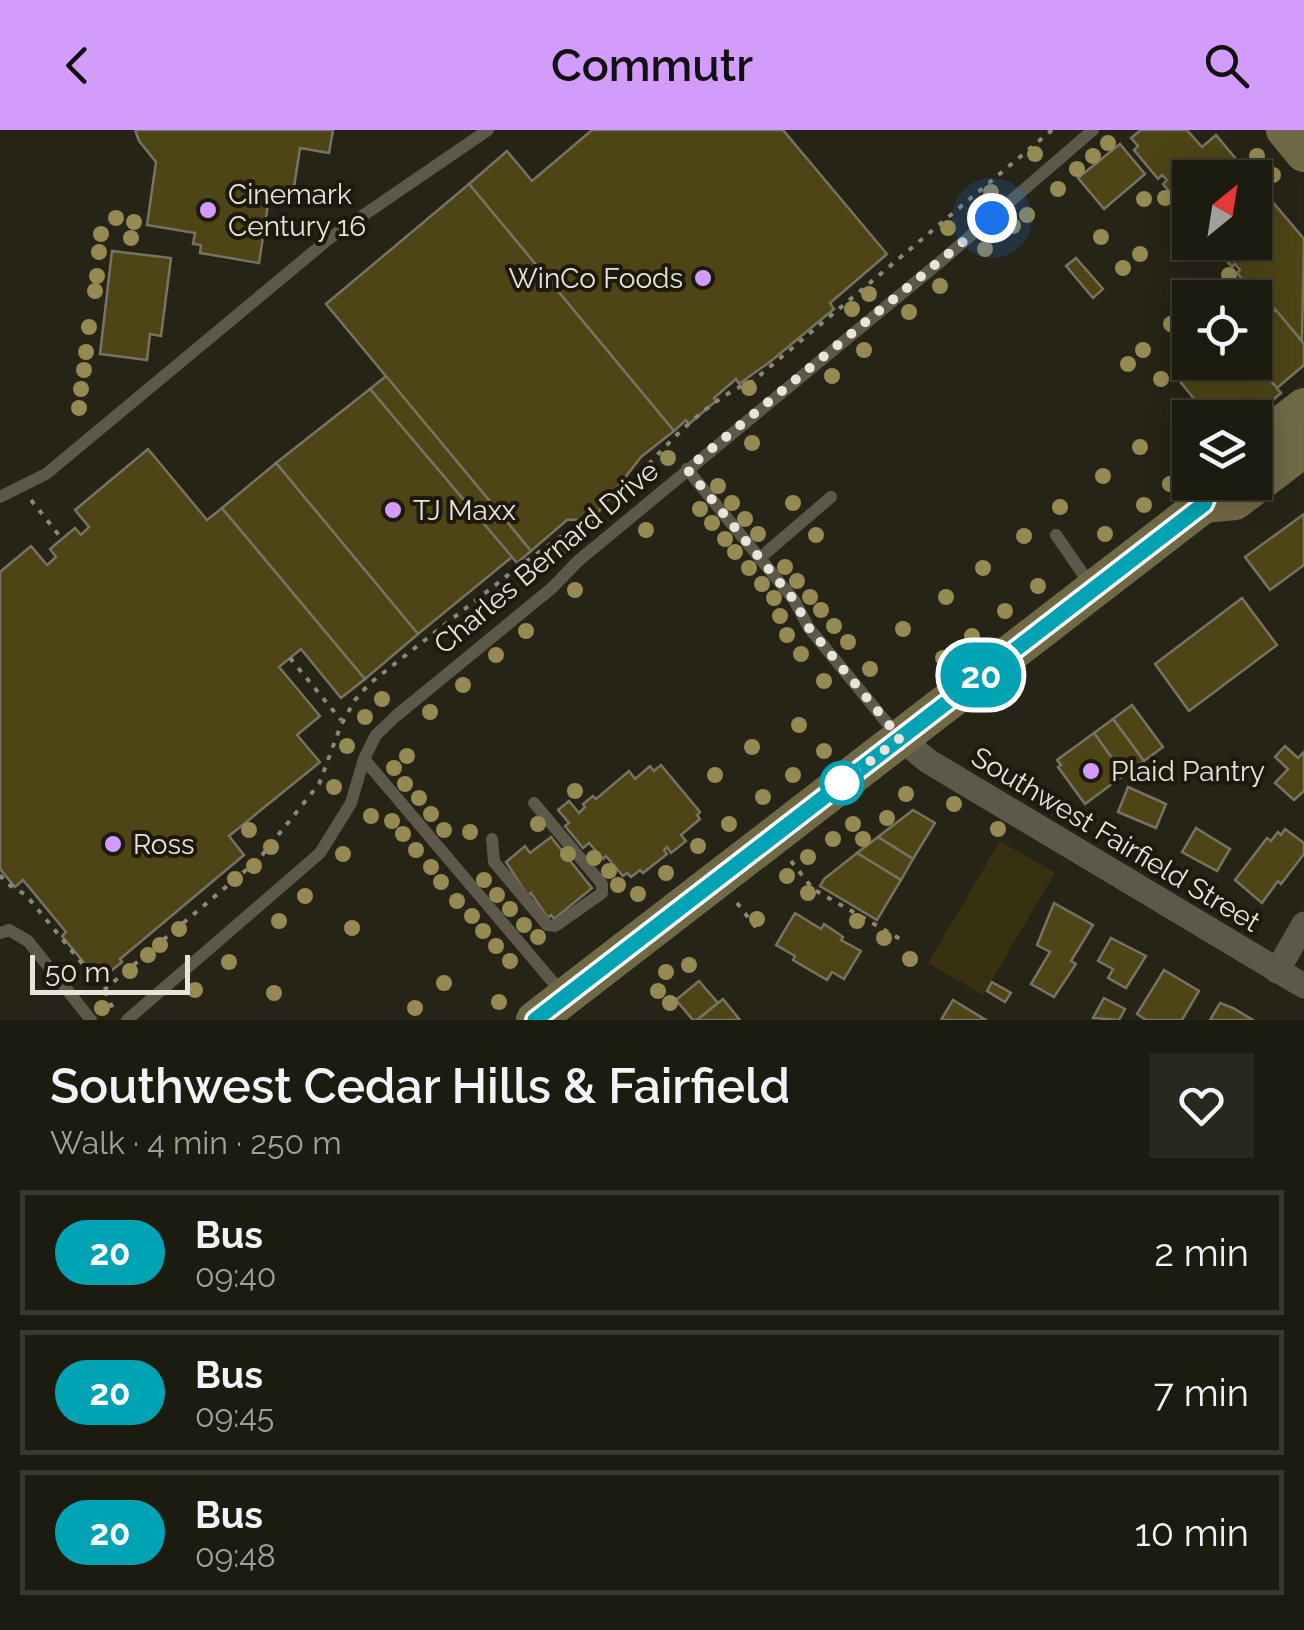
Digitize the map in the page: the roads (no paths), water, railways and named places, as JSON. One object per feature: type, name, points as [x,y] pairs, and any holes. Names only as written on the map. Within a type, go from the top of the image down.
[{"type":"main road","points":[[1284,130],[1304,153]]},
{"type":"main road","points":[[1272,432],[1304,407]]},
{"type":"main road","points":[[1272,473],[1304,448]]},
{"type":"main road","points":[[535,1020],[1094,589],[1200,500]]},
{"type":"street","name":"Southwest Fairfield Street","points":[[900,738],[928,761],[1304,986]]},
{"type":"street","points":[[1277,971],[1304,924]]},
{"type":"lane","points":[[0,496],[21,488],[63,460],[330,238],[488,130]]},
{"type":"lane","name":"Charles Bernard Drive","points":[[127,1020],[320,852],[351,803],[376,735],[396,716],[552,588],[578,561],[687,469],[940,262],[1092,130]]},
{"type":"lane","points":[[687,469],[794,600],[809,628],[900,738]]},
{"type":"lane","points":[[760,558],[831,497]]},
{"type":"lane","points":[[1056,535],[1094,589]]},
{"type":"lane","points":[[364,759],[565,996]]},
{"type":"lane","points":[[492,839],[494,862],[547,925],[555,926],[602,893],[602,884],[534,803]]},
{"type":"lane","points":[[0,933],[10,930],[28,941],[92,1020]]},
{"type":"place","name":"Cinemark Century 16","points":[[208,210]]},
{"type":"place","name":"WinCo Foods","points":[[703,278]]},
{"type":"place","name":"TJ Maxx","points":[[393,510]]},
{"type":"place","name":"Plaid Pantry","points":[[1091,771]]},
{"type":"place","name":"Ross","points":[[113,844]]}]
